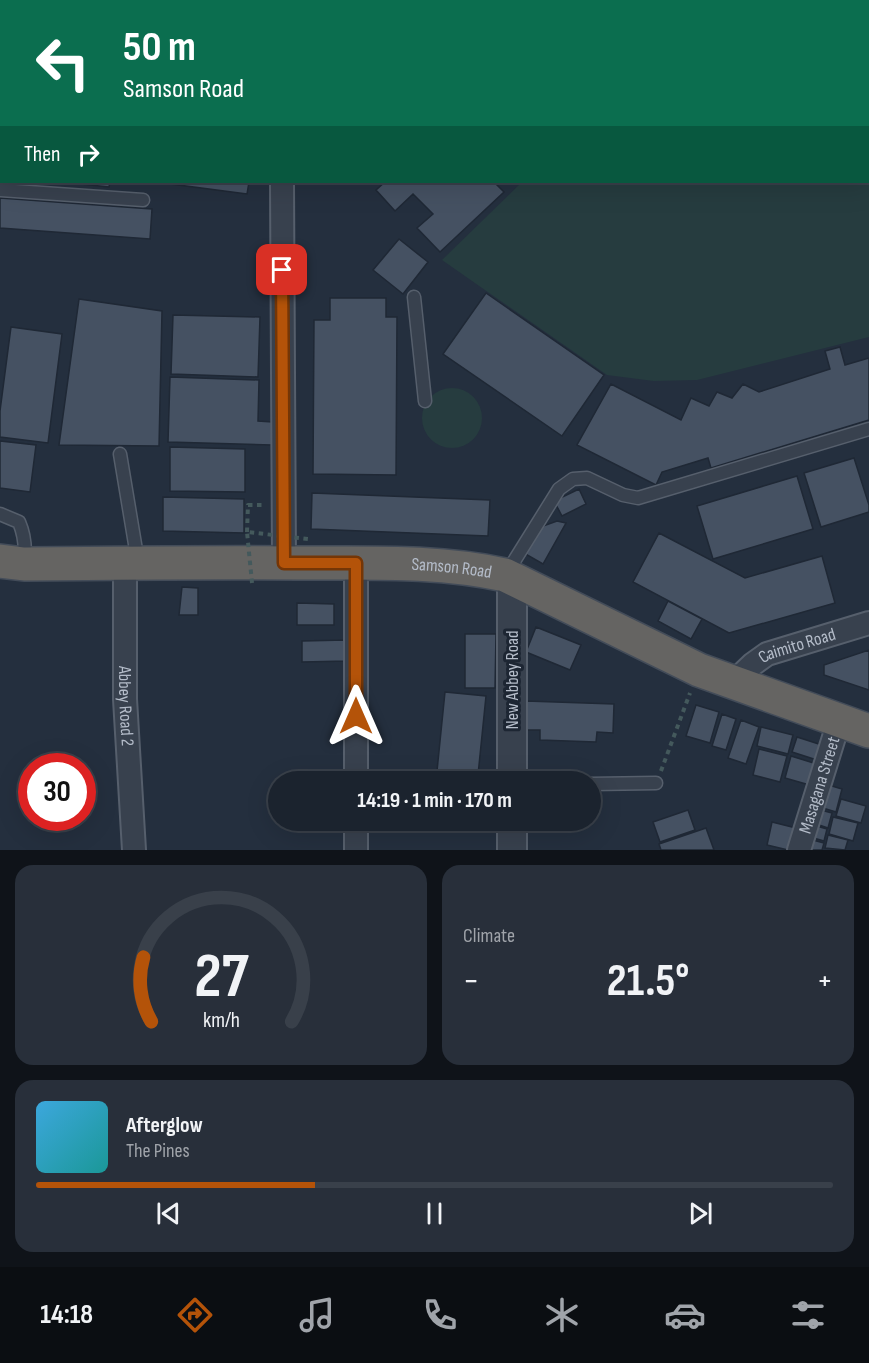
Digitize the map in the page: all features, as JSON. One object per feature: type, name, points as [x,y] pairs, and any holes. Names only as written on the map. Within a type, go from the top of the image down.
[{"type":"highway","name":"Samson Road","points":[[12,563],[356,563],[449,566],[509,577],[699,670],[854,726]]},
{"type":"street","points":[[282,183],[284,563]]},
{"type":"street","name":"Abbey Road 2","points":[[132,563],[125,699],[134,850]]},
{"type":"street","points":[[356,563],[356,771]]},
{"type":"street","name":"New Abbey Road","points":[[509,577],[512,771]]},
{"type":"street","name":"Caimito Road","points":[[733,683],[767,654],[869,623]]},
{"type":"street","name":"Masagana Street","points":[[799,850],[854,726]]},
{"type":"street","points":[[356,831],[356,850]]},
{"type":"street","points":[[512,831],[512,850]]},
{"type":"lane","points":[[0,190],[143,200]]},
{"type":"lane","points":[[414,297],[425,401]]},
{"type":"lane","points":[[509,577],[559,489],[573,479],[587,478],[623,495],[638,498],[869,429]]},
{"type":"lane","points":[[120,454],[132,563]]},
{"type":"lane","points":[[0,514],[19,522],[24,532],[26,547],[12,563]]},
{"type":"lane","points":[[601,783],[656,783]]},
{"type":"path","points":[[248,505],[247,531],[252,583]]},
{"type":"path","points":[[247,531],[308,539]]},
{"type":"path","points":[[656,783],[699,670]]},
{"type":"green space","points":[[521,183],[869,183],[869,337],[697,380],[654,381],[607,375],[442,260]]},
{"type":"green space","points":[[452,388],[473,397],[482,418],[473,439],[452,448],[431,439],[422,418],[431,397]]},
{"type":"building","points":[[71,183],[110,183],[109,187]]},
{"type":"building","points":[[171,183],[249,183],[247,194]]},
{"type":"building","points":[[384,183],[495,183],[504,192],[440,252],[417,228],[433,214],[413,194],[395,211],[376,190]]},
{"type":"building","points":[[0,198],[152,209],[150,239],[0,228]]},
{"type":"building","points":[[399,239],[428,262],[403,294],[373,270]]},
{"type":"building","points":[[486,293],[604,375],[562,436],[443,354]]},
{"type":"building","points":[[330,298],[386,298],[386,317],[397,317],[396,475],[313,474],[314,320],[330,320]]},
{"type":"building","points":[[79,299],[162,311],[159,446],[59,445]]},
{"type":"building","points":[[173,315],[260,317],[258,377],[171,374]]},
{"type":"building","points":[[11,327],[62,334],[48,443],[0,437],[0,411]]},
{"type":"building","points":[[840,347],[845,365],[869,358],[869,420],[711,468],[708,458],[662,472],[656,485],[577,445],[611,384],[681,420],[691,398],[709,406],[717,392],[732,398],[743,384],[759,392],[830,369],[825,351]]},
{"type":"building","points":[[170,377],[259,380],[258,421],[273,422],[272,445],[168,442]]},
{"type":"building","points":[[0,441],[36,445],[30,492],[0,488]]},
{"type":"building","points":[[170,447],[245,449],[245,492],[170,491]]},
{"type":"building","points":[[854,458],[869,505],[869,512],[821,527],[804,473]]},
{"type":"building","points":[[797,476],[813,529],[713,559],[697,506]]},
{"type":"building","points":[[579,489],[586,504],[562,516],[554,501]]},
{"type":"building","points":[[312,493],[490,500],[488,536],[311,529]]},
{"type":"building","points":[[163,497],[244,499],[244,533],[163,531]]},
{"type":"building","points":[[557,521],[566,523],[543,564],[522,552],[532,530]]},
{"type":"building","points":[[659,533],[745,578],[822,556],[835,603],[729,633],[633,582]]},
{"type":"building","points":[[182,587],[198,588],[198,615],[179,615]]},
{"type":"building","points":[[668,601],[702,619],[691,639],[658,621]]},
{"type":"building","points":[[297,603],[334,604],[334,625],[297,625]]},
{"type":"building","points":[[536,627],[581,645],[570,670],[526,652]]},
{"type":"building","points":[[465,634],[496,634],[495,688],[465,688]]},
{"type":"building","points":[[346,640],[347,661],[302,662],[302,641]]},
{"type":"building","points":[[869,650],[869,690],[824,675],[824,665]]},
{"type":"building","points":[[445,692],[486,696],[478,771],[437,771]]},
{"type":"building","points":[[526,701],[614,704],[613,733],[597,732],[596,742],[540,740],[540,730],[525,730]]},
{"type":"building","points":[[696,705],[719,712],[710,743],[686,736]]},
{"type":"building","points":[[722,714],[736,719],[726,750],[712,746]]},
{"type":"building","points":[[741,720],[759,727],[746,764],[728,758]]},
{"type":"building","points":[[761,727],[793,735],[788,754],[757,746]]},
{"type":"building","points":[[797,737],[825,746],[820,761],[792,752]]},
{"type":"building","points":[[759,749],[787,756],[780,782],[753,775]]},
{"type":"building","points":[[791,756],[820,765],[813,786],[785,778]]},
{"type":"building","points":[[822,783],[842,789],[836,812],[816,806]]},
{"type":"building","points":[[841,799],[866,806],[861,823],[836,816]]},
{"type":"building","points":[[817,809],[832,813],[828,828],[813,823]]},
{"type":"building","points":[[688,810],[695,830],[660,842],[653,822]]},
{"type":"building","points":[[833,817],[858,823],[853,841],[829,834]]},
{"type":"building","points":[[772,822],[800,829],[788,850],[767,845]]},
{"type":"building","points":[[813,825],[827,829],[824,841],[810,837]]},
{"type":"building","points":[[706,828],[714,850],[661,850],[659,844]]},
{"type":"building","points":[[828,835],[848,840],[845,850],[825,848]]},
{"type":"building","points":[[809,839],[824,843],[822,850],[806,850]]},
{"type":"route","points":[[282,270],[284,563],[356,563],[356,716]]}]
